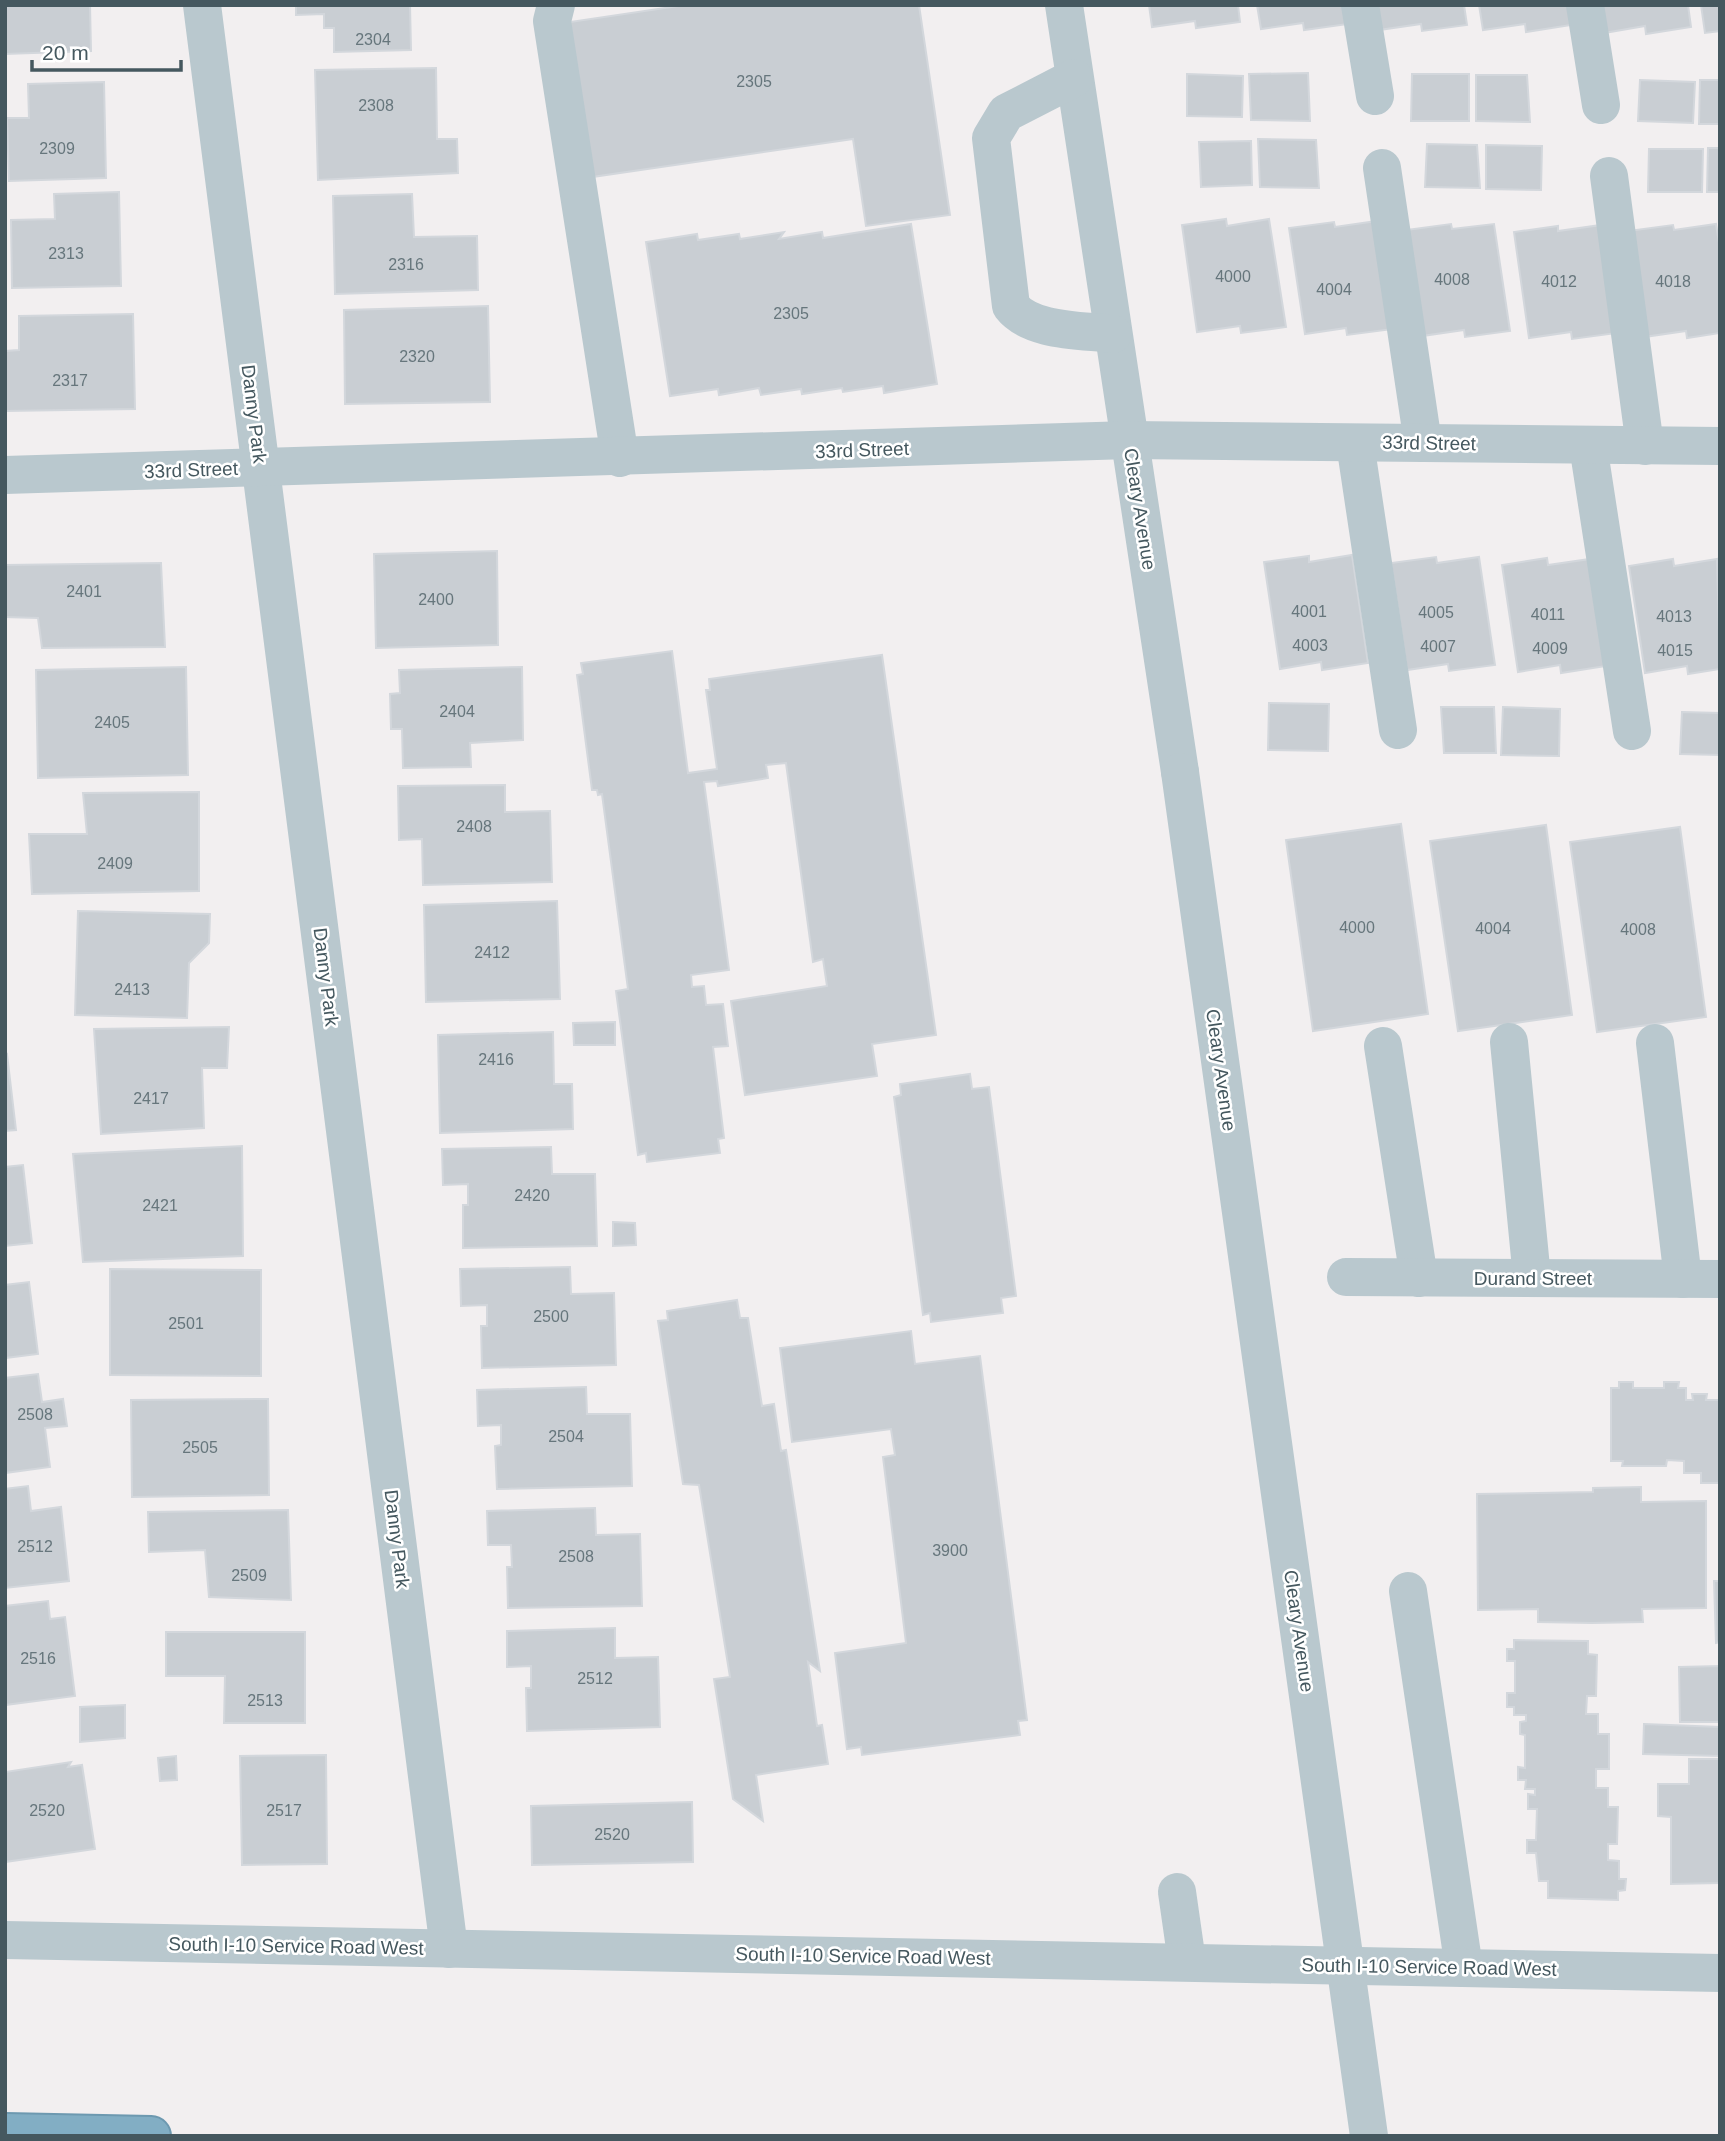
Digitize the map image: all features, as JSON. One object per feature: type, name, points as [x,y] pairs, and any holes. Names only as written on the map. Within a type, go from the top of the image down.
[{"type":"highway","points":[[5,2133],[151,2136]]},
{"type":"street","name":"Danny Park","points":[[202,5],[449,1948]]},
{"type":"street","points":[[556,5],[552,21],[620,458]]},
{"type":"street","name":"Cleary Avenue","points":[[1064,5],[1180,772],[1369,2136]]},
{"type":"street","points":[[1360,5],[1375,96]]},
{"type":"street","points":[[1585,5],[1601,105]]},
{"type":"street","points":[[1074,78],[1006,113],[991,138],[1011,306],[1018,316],[1034,323],[1113,334]]},
{"type":"street","points":[[1382,169],[1423,443]]},
{"type":"street","points":[[1609,176],[1645,446]]},
{"type":"street","name":"33rd Street","points":[[5,475],[620,458],[1129,440],[1720,446]]},
{"type":"street","points":[[1355,443],[1398,730]]},
{"type":"street","points":[[1588,445],[1632,731]]},
{"type":"street","points":[[1509,1042],[1532,1278]]},
{"type":"street","points":[[1655,1042],[1701,1279]]},
{"type":"street","points":[[1383,1046],[1419,1278]]},
{"type":"street","name":"Durand Street","points":[[1346,1277],[1701,1279]]},
{"type":"street","points":[[1408,1591],[1464,1968]]},
{"type":"street","points":[[1177,1892],[1187,1962]]},
{"type":"street","name":"South I-10 Service Road West","points":[[5,1940],[1720,1973]]},
{"type":"building","points":[[5,5],[90,5],[91,51],[5,54]]},
{"type":"building","points":[[296,5],[410,5],[411,50],[334,52],[334,28],[324,28],[324,14],[296,15]]},
{"type":"building","points":[[685,5],[919,5],[950,215],[866,226],[853,139],[592,177],[570,22]]},
{"type":"building","points":[[1149,5],[1238,5],[1240,22],[1196,28],[1195,21],[1152,27]]},
{"type":"building","points":[[1257,5],[1346,5],[1348,24],[1304,30],[1303,23],[1261,29]]},
{"type":"building","points":[[1375,5],[1464,5],[1467,25],[1422,31],[1421,24],[1379,30]]},
{"type":"building","points":[[1479,5],[1568,5],[1571,25],[1526,32],[1525,24],[1483,30]]},
{"type":"building","points":[[1600,5],[1688,5],[1691,27],[1646,34],[1645,26],[1604,33]]},
{"type":"building","points":[[1701,5],[1720,5],[1720,31],[1705,33]]},
{"type":"building","points":[[436,68],[437,139],[457,139],[458,173],[318,180],[315,70]]},
{"type":"building","points":[[1308,73],[1310,121],[1251,120],[1249,74]]},
{"type":"building","points":[[1187,74],[1243,76],[1242,117],[1187,116]]},
{"type":"building","points":[[1412,74],[1469,74],[1469,121],[1411,121]]},
{"type":"building","points":[[1476,75],[1527,75],[1530,122],[1476,121]]},
{"type":"building","points":[[1640,80],[1695,82],[1693,123],[1638,121]]},
{"type":"building","points":[[1700,80],[1720,80],[1720,124],[1699,124]]},
{"type":"building","points":[[104,82],[106,178],[9,181],[7,118],[29,118],[28,84]]},
{"type":"building","points":[[1258,139],[1316,140],[1319,188],[1260,187]]},
{"type":"building","points":[[1251,141],[1252,185],[1201,187],[1199,142]]},
{"type":"building","points":[[1427,144],[1477,145],[1480,188],[1425,187]]},
{"type":"building","points":[[1486,145],[1542,146],[1541,190],[1486,189]]},
{"type":"building","points":[[1708,148],[1720,148],[1720,192],[1707,192]]},
{"type":"building","points":[[1649,149],[1703,149],[1702,192],[1648,192]]},
{"type":"building","points":[[119,192],[121,286],[12,288],[11,220],[55,219],[54,194]]},
{"type":"building","points":[[412,194],[414,237],[477,236],[478,290],[335,294],[333,196]]},
{"type":"building","points":[[1226,219],[1227,226],[1269,219],[1286,327],[1241,333],[1240,326],[1197,332],[1182,225]]},
{"type":"building","points":[[1377,221],[1393,329],[1347,335],[1346,328],[1305,334],[1289,228],[1334,222],[1335,227]]},
{"type":"building","points":[[911,224],[937,384],[884,393],[883,386],[802,394],[801,389],[761,395],[759,388],[719,395],[718,389],[670,396],[646,242],[697,234],[698,240],[739,234],[740,239],[784,232],[779,239],[822,232],[823,238]]},
{"type":"building","points":[[1451,224],[1452,229],[1494,224],[1510,331],[1465,337],[1464,330],[1422,336],[1406,230]]},
{"type":"building","points":[[1716,224],[1720,249],[1720,333],[1687,338],[1686,331],[1644,337],[1628,231],[1673,225],[1674,230]]},
{"type":"building","points":[[1601,225],[1617,333],[1572,339],[1571,332],[1529,338],[1514,232],[1558,226],[1558,231]]},
{"type":"building","points":[[488,306],[490,402],[345,404],[344,310]]},
{"type":"building","points":[[133,314],[135,409],[5,411],[5,351],[19,350],[19,316]]},
{"type":"building","points":[[497,551],[498,645],[376,648],[374,554]]},
{"type":"building","points":[[1352,555],[1368,663],[1322,670],[1321,662],[1280,669],[1264,562],[1309,556],[1309,562]]},
{"type":"building","points":[[1436,557],[1437,563],[1479,557],[1495,665],[1449,671],[1448,664],[1407,670],[1391,563]]},
{"type":"building","points":[[1547,558],[1548,565],[1590,559],[1606,666],[1561,673],[1560,665],[1518,672],[1502,565]]},
{"type":"building","points":[[1673,559],[1674,566],[1717,559],[1720,669],[1688,674],[1687,666],[1645,673],[1629,566]]},
{"type":"building","points":[[161,563],[165,647],[42,648],[38,618],[5,617],[5,565]]},
{"type":"building","points":[[672,651],[688,773],[717,769],[706,690],[710,690],[709,679],[882,655],[936,1035],[872,1044],[877,1076],[745,1095],[731,1001],[827,986],[823,959],[813,962],[786,763],[766,765],[768,778],[718,786],[717,781],[704,782],[729,970],[691,975],[692,987],[704,986],[706,1005],[723,1004],[728,1046],[713,1047],[724,1138],[718,1139],[720,1153],[647,1162],[646,1153],[638,1155],[616,991],[628,989],[602,794],[598,795],[597,790],[592,790],[577,675],[583,674],[581,663]]},
{"type":"building","points":[[186,667],[188,775],[38,778],[36,670]]},
{"type":"building","points":[[522,667],[523,740],[470,743],[471,767],[403,768],[402,729],[391,729],[390,694],[400,693],[399,670]]},
{"type":"building","points":[[1269,703],[1329,704],[1328,751],[1268,750]]},
{"type":"building","points":[[1441,707],[1494,707],[1496,753],[1444,753]]},
{"type":"building","points":[[1503,707],[1560,709],[1559,756],[1501,755]]},
{"type":"building","points":[[1682,712],[1720,713],[1720,755],[1680,754]]},
{"type":"building","points":[[505,785],[505,812],[550,811],[552,882],[423,885],[422,839],[399,840],[398,786]]},
{"type":"building","points":[[199,792],[199,891],[32,894],[29,834],[87,834],[83,793]]},
{"type":"building","points":[[1401,824],[1428,1014],[1313,1031],[1286,840]]},
{"type":"building","points":[[1546,825],[1572,1015],[1458,1031],[1430,841]]},
{"type":"building","points":[[1680,827],[1706,1017],[1597,1032],[1570,842]]},
{"type":"building","points":[[557,901],[560,999],[426,1002],[424,905]]},
{"type":"building","points":[[78,911],[210,914],[209,943],[189,963],[187,1018],[75,1015]]},
{"type":"building","points":[[615,1022],[615,1045],[574,1045],[573,1023]]},
{"type":"building","points":[[229,1027],[227,1068],[202,1068],[204,1128],[101,1134],[94,1029]]},
{"type":"building","points":[[553,1032],[554,1084],[572,1084],[573,1129],[440,1133],[438,1035]]},
{"type":"building","points":[[7,1054],[16,1130],[5,1131],[5,1055]]},
{"type":"building","points":[[970,1074],[972,1089],[989,1087],[1016,1296],[1001,1298],[1003,1313],[931,1322],[930,1313],[923,1315],[894,1097],[901,1095],[900,1084]]},
{"type":"building","points":[[242,1146],[243,1256],[83,1262],[73,1154]]},
{"type":"building","points":[[551,1147],[552,1174],[595,1174],[597,1246],[463,1248],[463,1205],[468,1205],[468,1184],[443,1185],[442,1149]]},
{"type":"building","points":[[23,1165],[32,1243],[5,1246],[5,1167]]},
{"type":"building","points":[[613,1222],[635,1223],[636,1245],[613,1246]]},
{"type":"building","points":[[570,1267],[571,1294],[614,1293],[616,1365],[482,1368],[481,1326],[487,1326],[487,1305],[461,1306],[460,1269]]},
{"type":"building","points":[[110,1269],[261,1270],[261,1376],[110,1375]]},
{"type":"building","points":[[29,1282],[38,1354],[5,1358],[5,1285]]},
{"type":"building","points":[[737,1300],[740,1318],[748,1318],[762,1406],[774,1404],[781,1451],[786,1450],[820,1671],[808,1662],[817,1726],[822,1725],[828,1764],[756,1775],[763,1821],[733,1799],[714,1679],[730,1677],[699,1485],[683,1484],[658,1321],[668,1320],[667,1311]]},
{"type":"building","points":[[911,1331],[915,1364],[980,1356],[1027,1720],[1018,1721],[1020,1735],[862,1755],[861,1747],[847,1749],[835,1653],[906,1643],[883,1457],[895,1455],[891,1429],[792,1442],[780,1348]]},
{"type":"building","points":[[38,1374],[42,1402],[63,1399],[67,1426],[45,1428],[50,1467],[5,1473],[5,1378]]},
{"type":"building","points":[[1619,1382],[1633,1382],[1633,1388],[1664,1388],[1664,1382],[1679,1382],[1678,1388],[1686,1388],[1686,1400],[1693,1400],[1692,1394],[1707,1394],[1706,1400],[1720,1400],[1720,1483],[1701,1483],[1701,1473],[1684,1473],[1684,1461],[1667,1460],[1666,1466],[1622,1466],[1623,1461],[1611,1461],[1611,1388],[1619,1388]]},
{"type":"building","points":[[586,1387],[587,1414],[630,1414],[632,1486],[497,1489],[495,1446],[501,1445],[501,1425],[478,1426],[477,1390]]},
{"type":"building","points":[[268,1399],[269,1495],[132,1497],[131,1400]]},
{"type":"building","points":[[28,1486],[31,1511],[61,1507],[69,1581],[5,1588],[5,1489]]},
{"type":"building","points":[[1641,1487],[1641,1502],[1706,1501],[1706,1608],[1642,1609],[1643,1622],[1592,1623],[1538,1622],[1538,1609],[1478,1610],[1477,1494],[1593,1492],[1593,1488]]},
{"type":"building","points":[[595,1508],[596,1535],[640,1534],[642,1606],[508,1608],[507,1567],[512,1567],[511,1545],[488,1545],[487,1511]]},
{"type":"building","points":[[288,1510],[291,1600],[209,1597],[205,1550],[149,1552],[148,1512]]},
{"type":"building","points":[[1714,1581],[1720,1581],[1720,1642],[1716,1643]]},
{"type":"building","points":[[48,1601],[50,1619],[65,1617],[75,1696],[5,1705],[5,1606]]},
{"type":"building","points":[[615,1628],[615,1658],[658,1657],[660,1727],[527,1731],[526,1688],[531,1688],[531,1666],[507,1667],[507,1631]]},
{"type":"building","points":[[166,1632],[305,1632],[305,1723],[224,1723],[225,1676],[166,1676]]},
{"type":"building","points":[[1514,1640],[1588,1641],[1588,1654],[1597,1655],[1596,1696],[1587,1696],[1586,1714],[1598,1714],[1598,1734],[1609,1734],[1609,1769],[1596,1769],[1596,1788],[1608,1788],[1608,1807],[1618,1807],[1617,1844],[1608,1844],[1608,1860],[1619,1861],[1619,1879],[1626,1879],[1625,1890],[1618,1891],[1618,1900],[1548,1898],[1548,1881],[1539,1881],[1536,1853],[1527,1853],[1527,1840],[1536,1840],[1537,1809],[1528,1809],[1528,1794],[1535,1795],[1535,1789],[1525,1789],[1526,1780],[1518,1780],[1518,1767],[1525,1768],[1525,1735],[1520,1734],[1520,1722],[1526,1721],[1526,1715],[1514,1715],[1514,1707],[1507,1707],[1507,1693],[1515,1693],[1515,1661],[1507,1661],[1507,1649],[1514,1649]]},
{"type":"building","points":[[1720,1666],[1720,1722],[1680,1722],[1679,1667]]},
{"type":"building","points":[[125,1705],[125,1738],[80,1742],[80,1707]]},
{"type":"building","points":[[1644,1724],[1720,1727],[1720,1756],[1643,1754]]},
{"type":"building","points":[[326,1755],[327,1864],[242,1865],[240,1756]]},
{"type":"building","points":[[176,1756],[177,1780],[160,1781],[158,1758]]},
{"type":"building","points":[[1689,1759],[1720,1759],[1720,1883],[1671,1884],[1671,1817],[1658,1816],[1658,1784],[1689,1784]]},
{"type":"building","points":[[71,1762],[68,1767],[82,1765],[95,1849],[5,1862],[5,1772]]},
{"type":"building","points":[[692,1802],[693,1862],[532,1865],[531,1806]]}]
